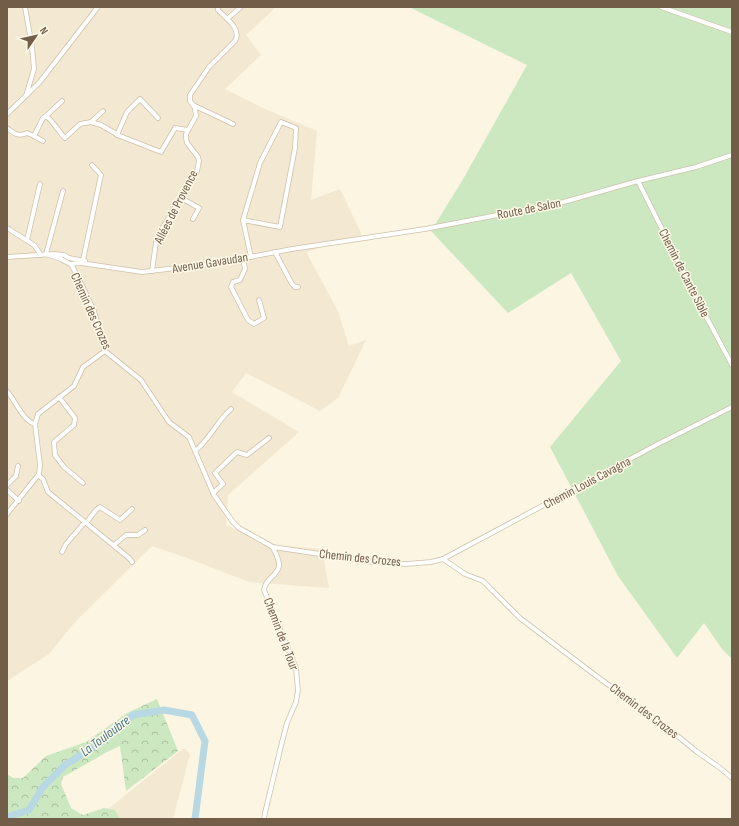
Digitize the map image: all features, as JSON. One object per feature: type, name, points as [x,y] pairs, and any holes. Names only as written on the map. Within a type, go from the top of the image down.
[{"type":"street","points":[[25,7],[32,47],[34,70],[26,96]]},
{"type":"street","points":[[8,112],[39,83],[98,7]]},
{"type":"street","points":[[46,116],[56,125],[58,132],[65,138],[80,124],[91,122],[101,125],[118,135],[161,152],[175,128],[188,130],[196,116],[195,108],[191,104],[190,95],[200,78],[238,36],[234,26],[218,10],[218,7]]},
{"type":"street","points":[[226,19],[241,7]]},
{"type":"street","points":[[661,7],[732,32]]},
{"type":"street","points":[[118,135],[127,112],[140,99],[158,118]]},
{"type":"street","points":[[34,136],[43,118],[62,101]]},
{"type":"street","points":[[191,104],[233,124]]},
{"type":"street","points":[[91,122],[103,111]]},
{"type":"street","points":[[243,220],[280,227],[295,148],[296,128],[282,122],[260,163],[243,220],[251,257]]},
{"type":"street","points":[[7,128],[18,135],[22,136],[27,133],[43,140]]},
{"type":"street","name":"Allées de Provence","points":[[152,271],[156,242],[162,228],[197,172],[199,161],[186,138],[188,130]]},
{"type":"street","name":"Route de Salon","points":[[322,245],[425,229],[560,203],[638,181],[696,167],[732,155]]},
{"type":"street","points":[[84,260],[101,175],[92,165]]},
{"type":"street","name":"Chemin de Cante Sible","points":[[638,181],[732,365]]},
{"type":"street","points":[[27,240],[40,184]]},
{"type":"street","points":[[44,254],[63,191]]},
{"type":"street","points":[[180,198],[199,208],[193,219]]},
{"type":"street","points":[[7,228],[27,240],[44,254]]},
{"type":"street","name":"Avenue Gavaudan","points":[[71,261],[130,271],[152,271],[219,263],[322,245]]},
{"type":"street","points":[[275,252],[292,284],[295,287],[298,287]]},
{"type":"street","points":[[7,257],[44,254],[71,261]]},
{"type":"street","points":[[243,259],[245,269],[240,280],[234,282],[231,287],[248,320],[254,324],[264,318],[259,300]]},
{"type":"street","name":"Avenue Gavaudan","points":[[71,261],[84,260],[99,266]]},
{"type":"street","name":"Chemin des Crozes","points":[[71,261],[94,311],[106,351],[141,380],[170,422],[189,438],[213,493],[233,522],[239,528],[273,547],[373,562],[406,564],[431,562],[443,559],[465,574],[483,581],[520,618],[732,778]]},
{"type":"street","points":[[7,514],[39,476],[40,465],[34,424],[38,414],[74,386],[83,367],[106,351]]},
{"type":"street","points":[[7,391],[26,418],[34,424]]},
{"type":"street","points":[[59,397],[75,418],[74,425],[54,442],[55,455],[64,467],[84,483]]},
{"type":"street","name":"Chemin Louis Cavagna","points":[[443,559],[571,492],[658,444],[732,407]]},
{"type":"street","points":[[195,451],[204,444],[219,421],[231,409]]},
{"type":"street","points":[[213,493],[223,484],[215,473],[237,452],[247,455],[269,438]]},
{"type":"street","points":[[7,485],[16,476],[18,466]]},
{"type":"street","points":[[39,476],[43,480],[48,492],[114,545],[132,562]]},
{"type":"street","points":[[7,490],[19,501]]},
{"type":"street","points":[[62,552],[66,544],[100,507],[120,520],[132,509]]},
{"type":"street","points":[[114,545],[126,535],[138,535],[145,530]]},
{"type":"street","name":"Chemin de la Tour","points":[[264,819],[287,723],[296,702],[298,690],[296,668],[264,590],[266,582],[278,571],[279,567],[273,547]]},
{"type":"shaded area","points":[[7,7],[276,7],[246,35],[261,55],[225,89],[265,109],[317,131],[311,200],[340,189],[362,235],[306,252],[338,311],[349,346],[366,340],[338,398],[320,411],[246,373],[232,392],[299,432],[228,495],[226,525],[275,545],[322,549],[329,588],[249,582],[152,546],[74,623],[49,654],[7,681]]},
{"type":"shaded area","points":[[184,748],[190,754],[173,819],[93,819],[102,814]]},
{"type":"green space","points":[[409,7],[732,7],[732,659],[722,649],[704,623],[677,658],[618,576],[550,447],[621,361],[571,273],[508,313],[431,231],[462,181],[527,65]]},
{"type":"green space","points":[[157,699],[178,751],[126,791],[120,746],[63,777],[61,784],[71,808],[83,815],[104,808],[115,810],[120,819],[7,819],[7,774],[13,778],[23,778],[46,756],[86,742],[127,713]]},
{"type":"waterway","name":"La Touloubre","points":[[7,817],[29,810],[43,787],[65,765],[103,741],[133,715],[164,710],[192,715],[205,741],[195,819]]}]
